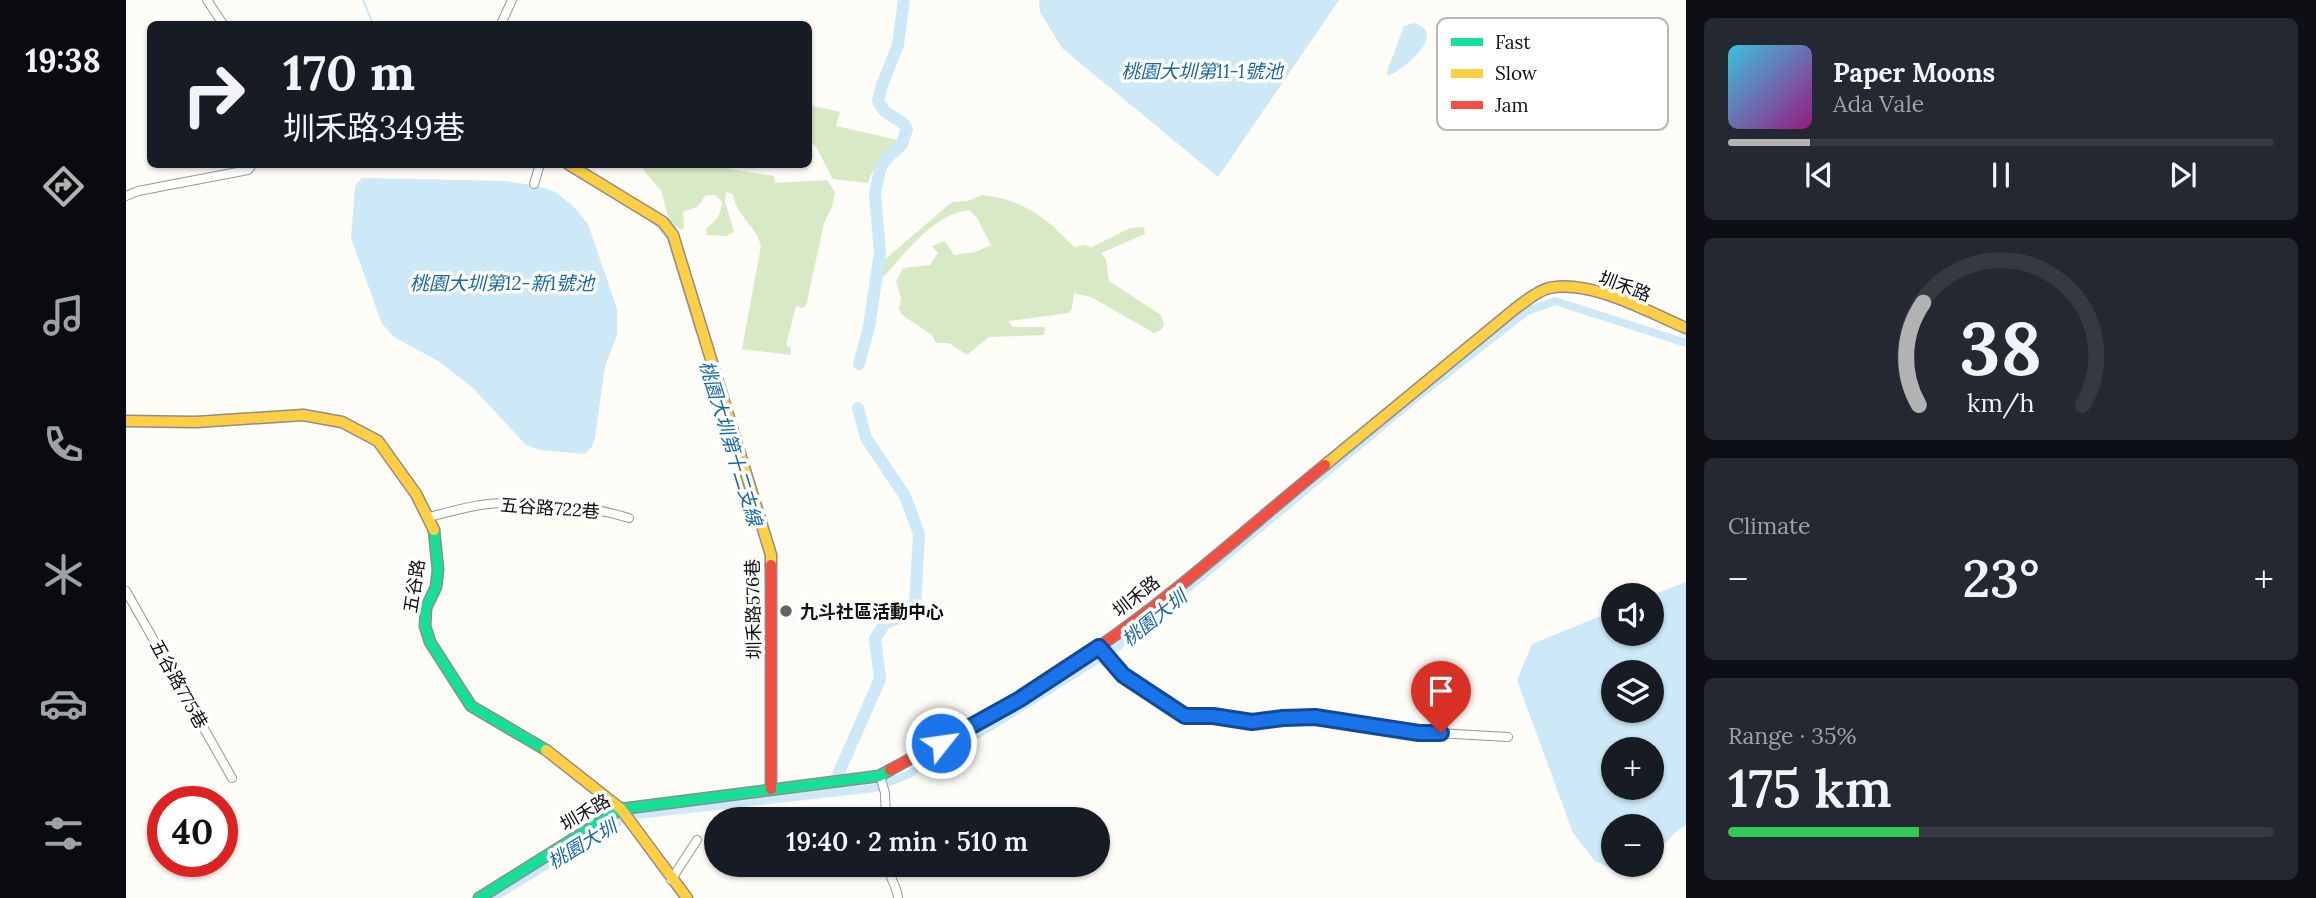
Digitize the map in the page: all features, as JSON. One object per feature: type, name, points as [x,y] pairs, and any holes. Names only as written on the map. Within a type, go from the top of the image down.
[{"type":"street","points":[[206,0],[221,21]]},
{"type":"street","points":[[502,21],[512,0]]},
{"type":"street","points":[[126,196],[138,191],[250,168]]},
{"type":"street","points":[[534,184],[539,168]]},
{"type":"street","name":"圳禾路576巷","points":[[575,168],[663,222],[673,235],[771,555],[771,789]]},
{"type":"street","name":"圳禾路","points":[[479,898],[626,817],[771,789],[881,782],[1100,649],[1516,308],[1547,288],[1572,286],[1593,291],[1686,328]]},
{"type":"street","name":"五谷路","points":[[126,421],[196,422],[303,415],[342,422],[378,441],[416,494],[436,536],[436,587],[426,608],[425,626],[430,642],[458,688],[471,706],[548,751],[626,817],[687,898]]},
{"type":"street","name":"五谷路722巷","points":[[429,517],[502,503],[603,510],[629,519]]},
{"type":"street","name":"五谷路775巷","points":[[126,591],[232,778]]},
{"type":"street","points":[[1100,649],[1123,675],[1185,716],[1213,716],[1252,722],[1315,717],[1419,733],[1508,737]]},
{"type":"street","points":[[881,782],[884,807]]},
{"type":"street","points":[[671,880],[698,840]]},
{"type":"street","points":[[891,877],[897,887],[898,898]]},
{"type":"green space","points":[[812,106],[840,112],[836,126],[898,140],[880,159],[868,183],[833,179],[812,143]]},
{"type":"green space","points":[[643,168],[722,168],[774,176],[775,183],[827,180],[835,192],[832,207],[824,223],[806,306],[796,306],[786,345],[791,348],[791,355],[742,349],[761,246],[755,232],[738,208],[733,194],[726,192],[725,201],[734,232],[726,236],[707,235],[706,229],[717,217],[722,202],[715,195],[706,195],[697,207],[683,212],[682,230],[670,224],[661,190]]},
{"type":"green space","points":[[982,195],[1009,201],[1033,212],[1054,227],[1074,247],[1092,247],[1130,228],[1144,227],[1145,234],[1101,253],[1106,259],[1109,281],[1161,315],[1164,324],[1161,330],[1154,333],[1091,297],[1074,293],[1069,313],[1008,321],[1013,327],[1045,327],[1044,335],[989,337],[967,355],[949,343],[936,343],[932,335],[902,315],[896,281],[903,268],[930,265],[938,253],[932,246],[945,241],[954,255],[975,252],[991,245],[977,218],[969,210],[943,219],[921,236],[883,277],[883,261],[952,202],[968,201]]},
{"type":"water","name":"桃園大圳第11-1號池","points":[[1039,0],[1339,0],[1218,177],[1062,48],[1040,12]]},
{"type":"water","points":[[1414,23],[1424,28],[1427,35],[1425,43],[1412,59],[1388,76],[1387,72],[1404,26]]},
{"type":"water","name":"桃園大圳第12-新1號池","points":[[362,178],[504,181],[538,186],[555,192],[573,206],[588,224],[617,309],[617,335],[605,366],[595,438],[591,448],[584,454],[540,450],[526,445],[473,388],[440,362],[394,337],[382,324],[351,238],[355,186]]},
{"type":"water","points":[[1686,582],[1686,825],[1664,845],[1664,814],[1601,814],[1601,864],[1595,861],[1573,833],[1517,680],[1532,644],[1601,616],[1601,646],[1664,646],[1664,590]]},
{"type":"waterway","name":"桃園大圳第十二支線","points":[[363,0],[372,21]]},
{"type":"waterway","points":[[859,364],[869,327],[880,253],[875,194],[880,169],[886,159],[902,144],[907,129],[885,111],[878,101],[898,45],[904,0]]},
{"type":"waterway","name":"桃園大圳第十二支線","points":[[648,219],[668,239],[697,334]]},
{"type":"waterway","name":"桃園大圳","points":[[493,898],[628,816],[875,788],[907,775],[990,727],[1119,646],[1417,397],[1527,311],[1555,301],[1686,343]]},
{"type":"waterway","points":[[837,777],[880,679],[875,639],[885,623],[906,616],[915,606],[919,534],[905,496],[866,438],[858,408]]},
{"type":"waterway","name":"桃園大圳第十二支線","points":[[758,530],[765,555],[766,597]]},
{"type":"traffic: fast","points":[[434,530],[438,570],[436,587],[426,608],[425,626],[430,642],[471,706],[546,750]]},
{"type":"traffic: fast","points":[[479,898],[621,809],[879,776],[890,770]]},
{"type":"traffic: slow","points":[[575,168],[663,222],[673,235],[771,555],[771,565]]},
{"type":"traffic: slow","points":[[1325,465],[1516,308],[1545,289],[1565,286],[1601,292],[1686,328]]},
{"type":"traffic: slow","points":[[126,421],[196,422],[303,415],[342,422],[378,441],[416,494],[434,530]]},
{"type":"traffic: slow","points":[[546,750],[621,809],[687,898]]},
{"type":"traffic: jam","points":[[890,770],[1021,697],[1097,648],[1184,582],[1325,465]]},
{"type":"traffic: jam","points":[[771,565],[771,789]]},
{"type":"place","name":"九斗社區活動中心","points":[[786,611]]},
{"type":"route","points":[[941,743],[1020,699],[1099,647],[1109,662],[1123,675],[1185,716],[1213,716],[1252,722],[1315,717],[1419,733],[1441,733]]}]
